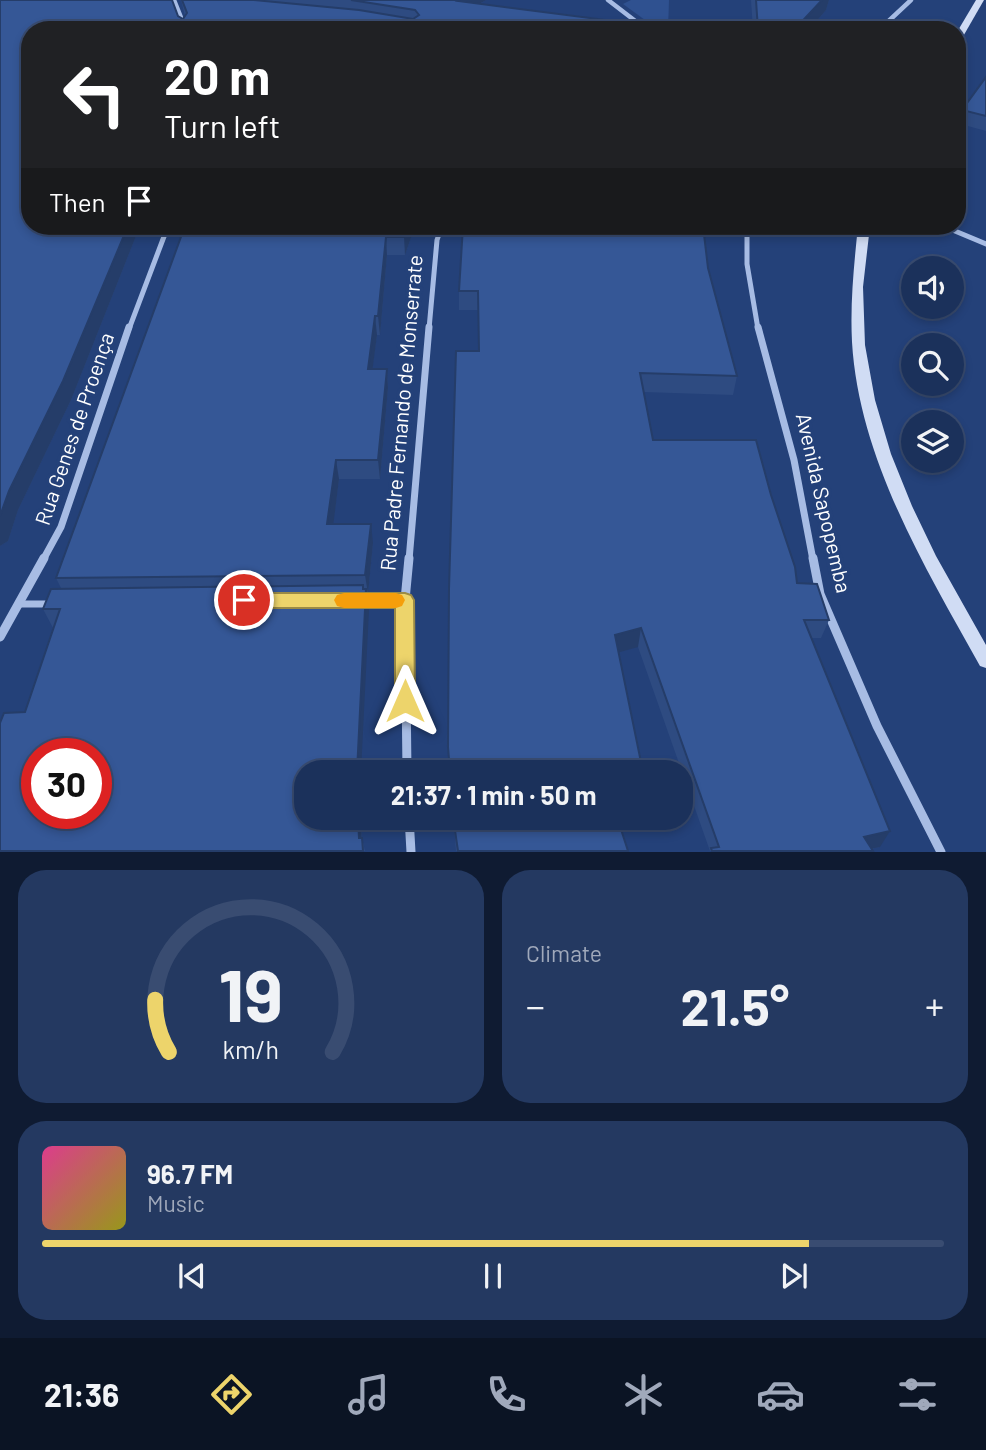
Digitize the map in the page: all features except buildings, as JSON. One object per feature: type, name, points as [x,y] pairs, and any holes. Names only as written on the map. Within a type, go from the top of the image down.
[{"type":"main road","points":[[966,25],[981,0]]},
{"type":"main road","points":[[863,235],[856,279],[863,389],[878,440],[922,547],[986,661]]},
{"type":"street","points":[[608,0],[635,21]]},
{"type":"street","points":[[889,21],[911,0]]},
{"type":"street","points":[[174,1],[188,3]]},
{"type":"street","points":[[174,1],[182,21]]},
{"type":"street","name":"Rua Genes de Proença","points":[[0,637],[61,527],[144,283],[164,235]]},
{"type":"street","name":"Rua Padre Fernando de Monserrate","points":[[407,760],[405,600],[439,235]]},
{"type":"street","name":"Avenida Sapopemba","points":[[747,235],[747,264],[757,324],[794,460],[820,594],[877,726],[941,852]]},
{"type":"street","points":[[964,235],[986,244]]},
{"type":"street","points":[[410,830],[411,852]]},
{"type":"lane","points":[[351,600],[405,600]]},
{"type":"lane","points":[[20,604],[59,603]]},
{"type":"shaded area","points":[[631,0],[669,0],[668,21],[646,21],[623,4]]},
{"type":"slow traffic","points":[[344,600],[396,600]]},
{"type":"route","points":[[244,600],[405,600],[405,701]]}]
